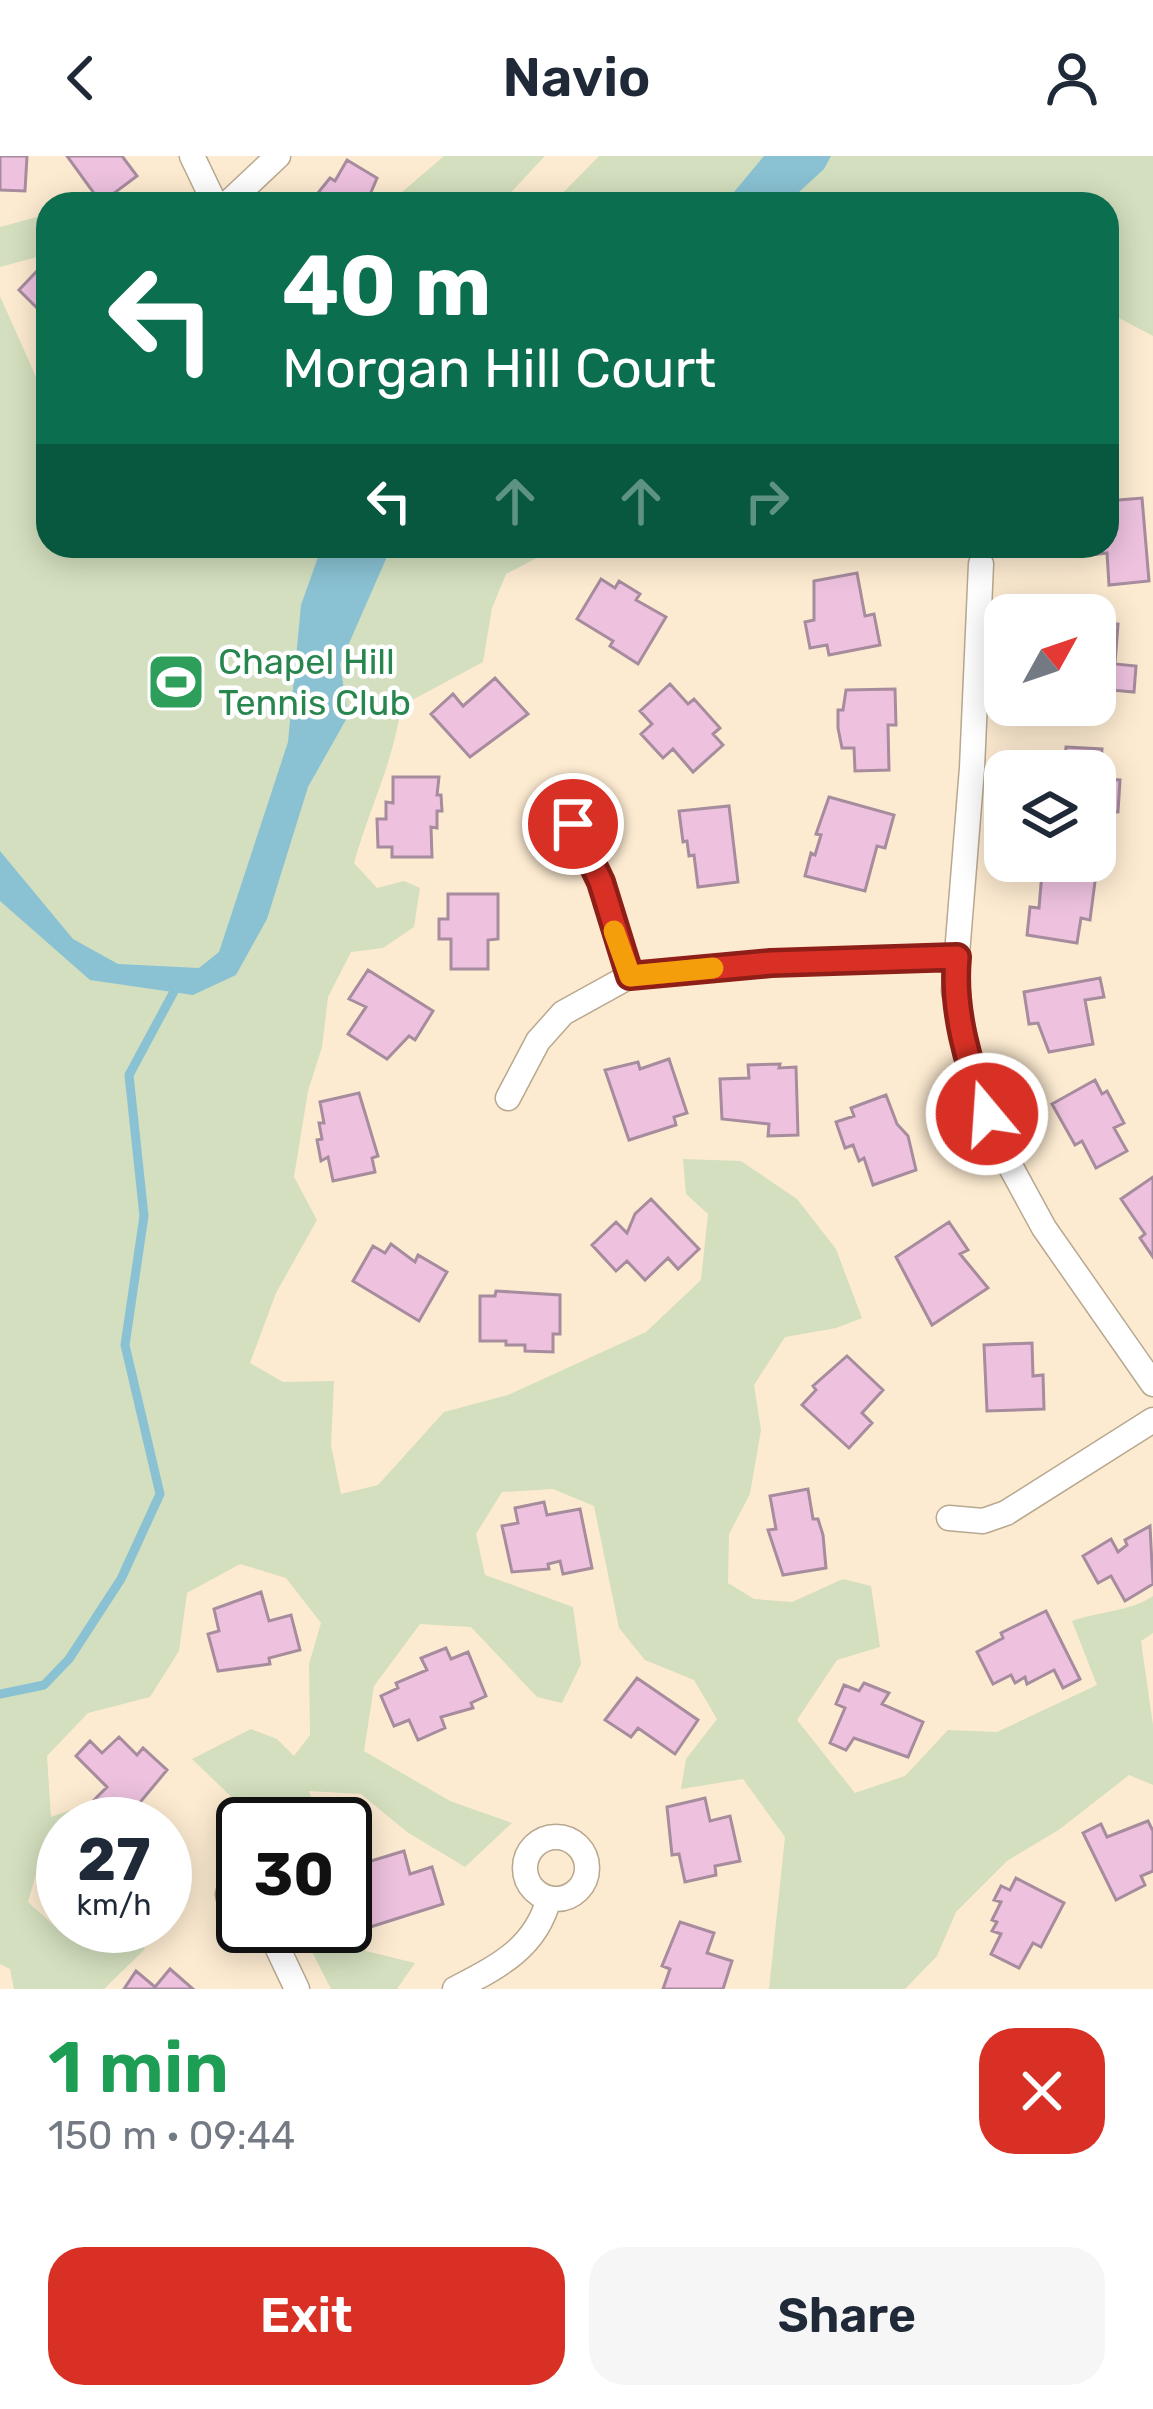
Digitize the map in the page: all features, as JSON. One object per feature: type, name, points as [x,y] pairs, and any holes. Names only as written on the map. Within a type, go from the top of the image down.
[{"type":"street","points":[[192,156],[209,192]]},
{"type":"street","points":[[240,192],[278,156]]},
{"type":"street","points":[[981,564],[972,768],[954,992],[974,1080],[1000,1149],[1044,1228],[1153,1384]]},
{"type":"street","points":[[573,824],[601,882],[630,976]]},
{"type":"street","points":[[508,1098],[538,1041],[562,1013],[630,976],[771,963],[957,957]]},
{"type":"street","points":[[949,1518],[983,1521],[1006,1513],[1153,1420]]},
{"type":"street","points":[[455,1989],[523,1949],[542,1924],[549,1898]]},
{"type":"street","points":[[283,1953],[297,1989]]},
{"type":"green space","points":[[444,156],[545,156],[511,192],[402,192]]},
{"type":"green space","points":[[599,156],[1153,156],[1153,336],[1119,318],[1119,192],[564,192]]},
{"type":"green space","points":[[36,217],[36,257],[0,267],[0,227]]},
{"type":"green space","points":[[0,296],[36,377],[36,558],[537,558],[506,574],[492,608],[483,662],[401,706],[387,766],[354,863],[377,888],[404,881],[420,888],[414,927],[383,948],[351,952],[328,997],[294,1177],[317,1220],[276,1293],[250,1363],[283,1382],[334,1381],[331,1445],[341,1494],[378,1485],[444,1412],[508,1395],[646,1332],[701,1280],[708,1214],[686,1194],[683,1159],[741,1161],[797,1199],[836,1249],[862,1318],[785,1337],[754,1385],[761,1430],[750,1494],[729,1534],[728,1583],[754,1599],[792,1602],[843,1579],[871,1586],[880,1647],[837,1660],[797,1720],[855,1793],[905,1776],[948,1730],[997,1732],[1097,1685],[1072,1621],[1153,1596],[1153,1633],[1141,1641],[1153,1725],[1153,1785],[1129,1775],[1060,1829],[1007,1861],[956,1912],[937,1956],[905,1989],[769,1989],[785,1837],[743,1779],[681,1789],[686,1759],[717,1719],[694,1680],[645,1660],[619,1628],[594,1506],[553,1489],[502,1492],[476,1534],[485,1575],[573,1607],[581,1664],[562,1703],[537,1697],[471,1627],[420,1624],[374,1686],[364,1751],[450,1801],[512,1823],[465,1867],[407,1832],[372,1803],[372,1797],[309,1791],[311,1797],[232,1797],[192,1759],[251,1729],[277,1739],[294,1756],[310,1735],[309,1664],[321,1623],[286,1578],[240,1564],[187,1593],[179,1651],[150,1697],[88,1713],[47,1756],[50,1797],[36,1797],[36,1874],[28,1902],[36,1909],[36,1953],[141,1953],[104,1989],[14,1989],[10,1969],[0,1964]]},
{"type":"green space","points":[[372,1952],[415,1963],[397,1989],[331,1989],[313,1953]]},
{"type":"water","points":[[764,156],[831,156],[799,192],[734,192]]},
{"type":"water","points":[[318,558],[386,558],[340,664],[348,716],[308,787],[267,919],[236,975],[193,995],[90,980],[0,901],[0,851],[73,939],[118,964],[199,968],[219,952],[288,742],[301,605]]},
{"type":"building","points":[[0,156],[27,156],[25,191],[0,190]]},
{"type":"building","points":[[67,156],[122,156],[137,176],[116,192],[93,192]]},
{"type":"building","points":[[347,160],[377,178],[371,192],[319,192],[330,178],[335,181]]},
{"type":"building","points":[[36,272],[36,307],[19,290]]},
{"type":"building","points":[[1142,498],[1149,581],[1109,585],[1107,558],[1119,558],[1119,500]]},
{"type":"building","points":[[857,573],[865,616],[874,614],[880,645],[829,655],[827,645],[810,648],[805,622],[814,620],[814,581]]},
{"type":"building","points":[[601,579],[615,588],[619,581],[640,594],[636,600],[666,617],[638,664],[610,646],[613,641],[577,619]]},
{"type":"building","points":[[1116,664],[1136,666],[1134,692],[1116,690]]},
{"type":"building","points":[[495,678],[528,714],[470,757],[431,714],[453,694],[463,706]]},
{"type":"building","points":[[670,684],[688,704],[694,699],[720,728],[713,734],[723,745],[693,772],[673,749],[663,758],[641,734],[652,724],[640,711]]},
{"type":"building","points":[[895,689],[896,725],[888,725],[889,770],[855,771],[854,748],[842,748],[838,728],[838,710],[843,710],[846,690]]},
{"type":"building","points":[[393,777],[439,777],[442,811],[437,811],[437,828],[431,827],[432,857],[392,857],[392,847],[378,847],[377,819],[386,819],[386,802],[393,803]]},
{"type":"building","points":[[1116,780],[1120,780],[1116,812]]},
{"type":"building","points":[[829,797],[894,815],[885,848],[877,846],[865,891],[805,876]]},
{"type":"building","points":[[729,806],[738,882],[698,887],[694,855],[689,856],[687,841],[683,842],[679,811]]},
{"type":"building","points":[[1041,882],[1095,882],[1090,920],[1081,918],[1077,943],[1027,935],[1030,907],[1039,908]]},
{"type":"building","points":[[448,894],[498,894],[498,939],[488,940],[488,969],[451,969],[451,939],[439,939],[439,919],[448,919]]},
{"type":"building","points":[[368,970],[433,1011],[415,1040],[409,1036],[387,1059],[348,1034],[366,1007],[349,999]]},
{"type":"building","points":[[1100,978],[1104,997],[1085,1000],[1093,1044],[1049,1052],[1038,1023],[1029,1024],[1024,992]]},
{"type":"building","points":[[669,1059],[687,1113],[674,1117],[676,1125],[629,1140],[605,1070],[638,1062],[640,1069]]},
{"type":"building","points":[[780,1064],[779,1068],[796,1067],[798,1135],[768,1136],[769,1124],[722,1119],[720,1079],[749,1078],[748,1065]]},
{"type":"building","points":[[1095,1080],[1102,1094],[1107,1091],[1124,1123],[1114,1128],[1127,1151],[1096,1168],[1082,1141],[1075,1145],[1052,1104]]},
{"type":"building","points":[[359,1093],[378,1156],[372,1158],[375,1172],[333,1181],[328,1157],[321,1161],[317,1140],[322,1139],[319,1123],[324,1123],[320,1102]]},
{"type":"building","points":[[886,1095],[897,1124],[908,1136],[916,1170],[873,1185],[864,1158],[859,1161],[853,1145],[845,1148],[836,1122],[854,1116],[851,1108]]},
{"type":"building","points":[[1153,1177],[1153,1257],[1140,1238],[1145,1234],[1121,1199]]},
{"type":"building","points":[[651,1199],[699,1249],[678,1269],[668,1258],[645,1280],[627,1261],[616,1271],[592,1245],[616,1222],[627,1233],[635,1214]]},
{"type":"building","points":[[949,1222],[968,1250],[960,1254],[988,1288],[932,1325],[896,1257]]},
{"type":"building","points":[[391,1244],[415,1262],[418,1255],[447,1272],[419,1321],[353,1281],[373,1246],[385,1253]]},
{"type":"building","points":[[496,1291],[560,1295],[560,1334],[553,1334],[553,1352],[525,1351],[525,1345],[506,1345],[506,1341],[480,1341],[480,1296],[495,1296]]},
{"type":"building","points":[[1032,1343],[1033,1376],[1043,1375],[1044,1409],[987,1411],[984,1345]]},
{"type":"building","points":[[847,1356],[883,1390],[862,1413],[872,1423],[849,1448],[802,1405],[816,1390],[813,1386]]},
{"type":"building","points":[[808,1489],[813,1519],[818,1519],[823,1535],[826,1568],[783,1575],[768,1530],[776,1529],[770,1496]]},
{"type":"building","points":[[544,1502],[547,1515],[580,1509],[592,1568],[563,1574],[560,1561],[548,1564],[549,1569],[512,1572],[502,1526],[518,1523],[515,1508]]},
{"type":"building","points":[[1150,1526],[1153,1584],[1125,1601],[1111,1576],[1098,1583],[1083,1556],[1111,1539],[1118,1552],[1127,1545],[1125,1540]]},
{"type":"building","points":[[261,1592],[269,1621],[291,1615],[300,1650],[269,1658],[270,1664],[218,1671],[208,1634],[219,1631],[214,1609]]},
{"type":"building","points":[[1046,1611],[1080,1679],[1063,1688],[1054,1670],[1027,1684],[1025,1677],[1015,1683],[1011,1675],[993,1684],[977,1652],[1003,1638],[1001,1633]]},
{"type":"building","points":[[446,1648],[451,1659],[468,1652],[486,1696],[471,1703],[473,1708],[441,1717],[445,1728],[418,1740],[409,1720],[394,1726],[381,1696],[398,1688],[396,1683],[427,1670],[421,1658]]},
{"type":"building","points":[[637,1678],[698,1720],[675,1754],[638,1728],[631,1737],[605,1720]]},
{"type":"building","points":[[864,1683],[889,1693],[882,1704],[923,1722],[908,1757],[854,1738],[846,1750],[830,1743],[845,1708],[836,1704],[844,1685],[859,1691]]},
{"type":"building","points":[[119,1737],[137,1755],[143,1748],[167,1770],[144,1797],[97,1797],[107,1787],[76,1756],[90,1741],[102,1753]]},
{"type":"building","points":[[705,1798],[710,1821],[730,1816],[740,1861],[715,1866],[716,1875],[685,1882],[679,1854],[672,1855],[667,1807]]},
{"type":"building","points":[[1148,1821],[1153,1831],[1153,1871],[1141,1876],[1145,1885],[1116,1900],[1083,1833],[1101,1824],[1107,1837]]},
{"type":"building","points":[[404,1851],[410,1874],[432,1867],[443,1904],[372,1926],[372,1861]]},
{"type":"building","points":[[1016,1878],[1064,1903],[1041,1947],[1033,1943],[1019,1968],[991,1954],[1001,1934],[992,1931],[1001,1902],[994,1900],[1001,1886],[1010,1890]]},
{"type":"building","points":[[680,1922],[714,1933],[707,1953],[732,1961],[723,1989],[663,1989],[670,1969],[662,1966]]},
{"type":"building","points":[[170,1969],[193,1989],[124,1989],[136,1971],[155,1987]]},
{"type":"waterway","points":[[0,1694],[44,1685],[69,1659],[121,1579],[160,1494],[125,1345],[144,1216],[129,1075],[178,984]]},
{"type":"slow traffic","points":[[614,931],[630,976],[713,968]]},
{"type":"place","name":"Chapel Hill Tennis Club","points":[[176,682]]},
{"type":"route","points":[[573,824],[601,882],[630,976],[771,963],[957,957],[954,992],[974,1080],[987,1114]]}]
